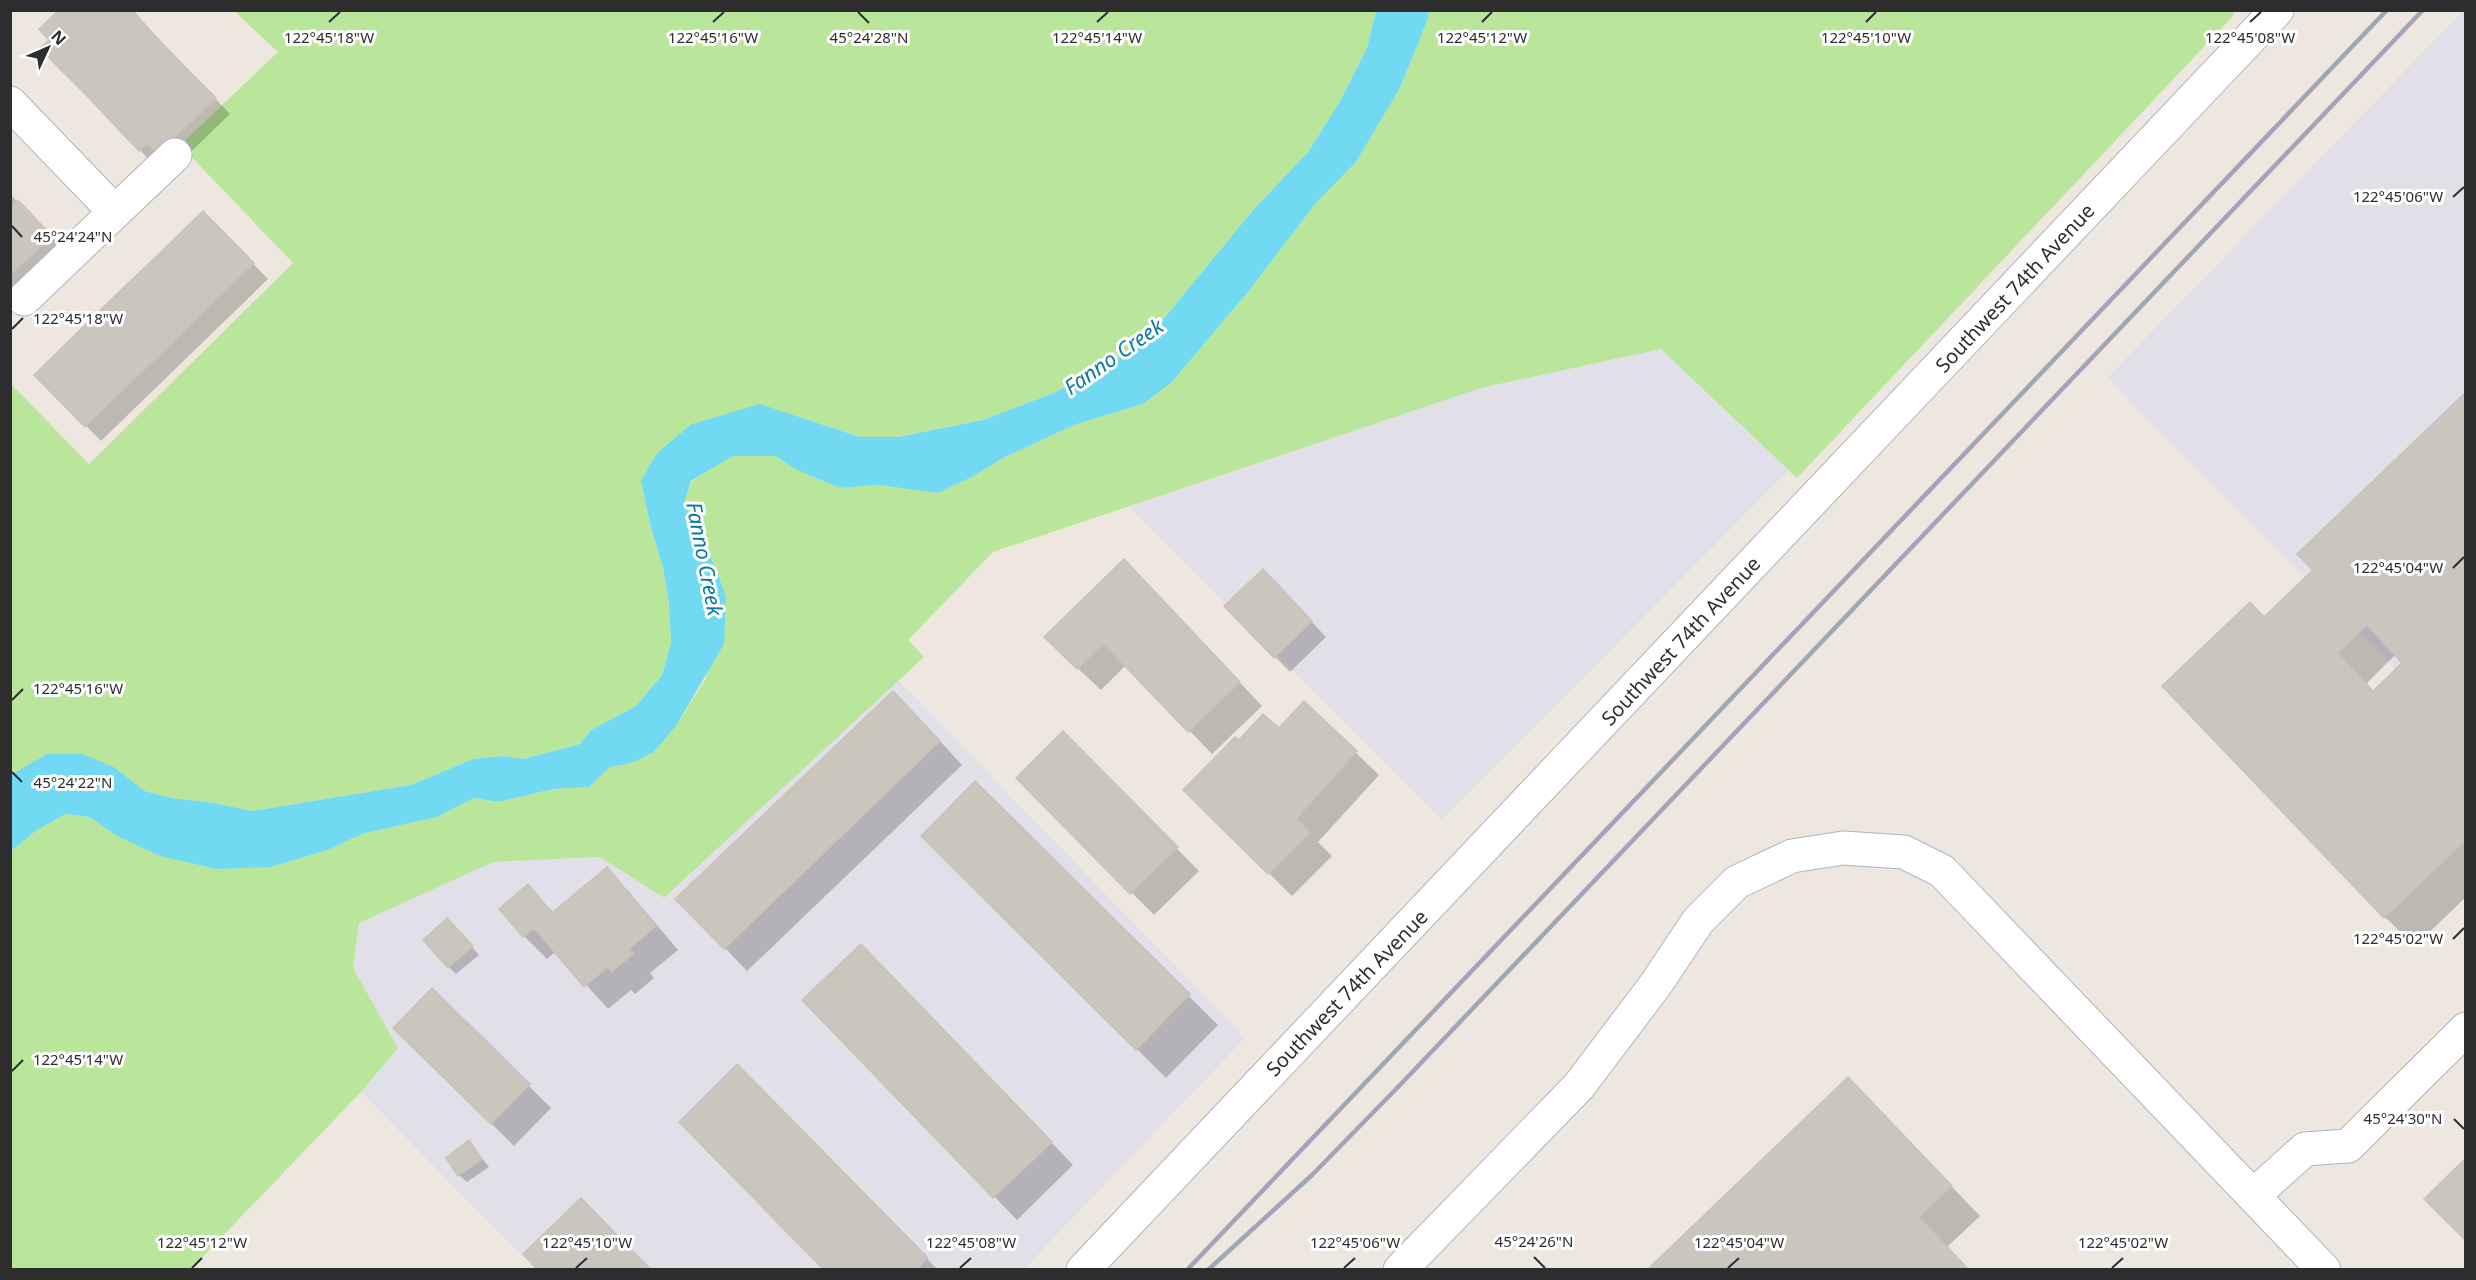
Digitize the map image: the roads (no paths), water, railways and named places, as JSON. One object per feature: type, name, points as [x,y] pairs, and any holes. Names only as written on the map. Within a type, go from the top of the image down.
[{"type":"street","name":"Southwest 74th Avenue","points":[[1083,1269],[2277,10]]},
{"type":"street","points":[[10,103],[115,212]]},
{"type":"street","points":[[24,299],[175,155]]},
{"type":"street","points":[[1400,1269],[1579,1086],[1656,984],[1698,921],[1737,882],[1792,856],[1843,848],[1904,852],[1942,871],[2324,1269]]},
{"type":"street","points":[[2253,1196],[2305,1149],[2348,1146],[2466,1029]]},
{"type":"water","name":"Fanno Creek","points":[[1376,11],[1429,11],[1428,19],[1400,88],[1356,162],[1316,203],[1248,292],[1171,383],[1143,404],[1074,425],[1003,458],[972,477],[938,493],[878,485],[840,488],[799,471],[775,456],[733,456],[691,481],[684,503],[713,562],[726,596],[724,644],[676,726],[654,752],[632,763],[610,767],[589,787],[553,789],[499,802],[474,798],[437,817],[362,834],[328,850],[271,867],[217,869],[160,856],[117,836],[89,817],[66,814],[37,830],[11,851],[11,775],[47,754],[82,754],[114,767],[145,791],[171,798],[253,811],[411,785],[473,759],[503,756],[523,759],[580,744],[591,730],[636,706],[662,675],[671,643],[669,604],[663,568],[650,524],[641,481],[657,453],[692,424],[760,404],[860,437],[898,437],[983,420],[1051,394],[1102,369],[1147,339],[1254,209],[1308,152],[1339,103],[1367,48]]},
{"type":"railway","points":[[1187,1270],[2387,10]]},
{"type":"railway","points":[[1208,1270],[1312,1175],[1399,1086],[2423,10]]}]
